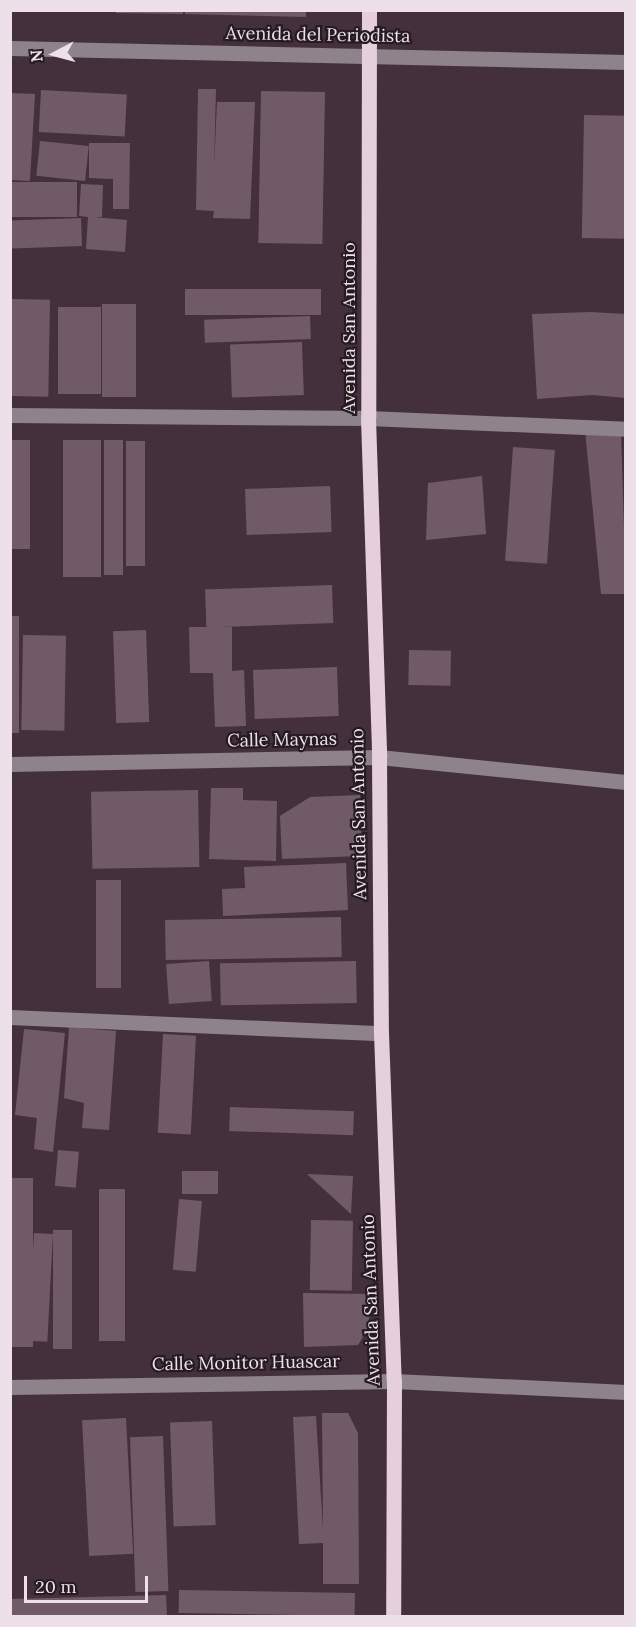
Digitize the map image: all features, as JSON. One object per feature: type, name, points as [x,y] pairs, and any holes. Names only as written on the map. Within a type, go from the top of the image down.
[{"type":"main road","name":"Avenida San Antonio","points":[[369,10],[368,418],[379,757],[381,1033],[394,1380],[393,1617]]},
{"type":"street","name":"Avenida del Periodista","points":[[10,48],[626,62]]},
{"type":"street","points":[[10,415],[368,418],[626,429]]},
{"type":"street","name":"Calle Maynas","points":[[10,764],[379,757],[626,782]]},
{"type":"street","points":[[10,1017],[381,1033]]},
{"type":"street","name":"Calle Monitor Huascar","points":[[10,1387],[394,1380],[626,1392]]},
{"type":"building","points":[[116,10],[183,10],[183,14],[116,13]]},
{"type":"building","points":[[185,10],[306,10],[306,17],[185,14]]},
{"type":"building","points":[[198,89],[216,89],[214,167],[217,102],[255,102],[250,219],[213,218],[214,211],[196,210]]},
{"type":"building","points":[[41,90],[127,95],[125,136],[39,132]]},
{"type":"building","points":[[261,91],[325,92],[322,244],[258,243]]},
{"type":"building","points":[[10,93],[35,94],[30,181],[10,180]]},
{"type":"building","points":[[584,115],[626,116],[624,239],[582,238]]},
{"type":"building","points":[[40,141],[89,146],[85,181],[36,176]]},
{"type":"building","points":[[89,143],[130,143],[129,209],[113,209],[113,179],[89,178]]},
{"type":"building","points":[[10,182],[77,182],[77,217],[10,217]]},
{"type":"building","points":[[81,184],[103,185],[102,217],[93,217],[127,220],[125,252],[86,249],[88,217],[79,216]]},
{"type":"building","points":[[81,218],[82,246],[12,248],[11,220]]},
{"type":"building","points":[[185,289],[321,289],[321,315],[185,315]]},
{"type":"building","points":[[11,299],[50,300],[48,397],[10,396]]},
{"type":"building","points":[[102,304],[136,304],[136,397],[102,397]]},
{"type":"building","points":[[58,307],[101,307],[101,394],[58,394]]},
{"type":"building","points":[[591,312],[625,314],[626,398],[592,395],[537,399],[532,314]]},
{"type":"building","points":[[310,316],[311,339],[205,343],[204,320]]},
{"type":"building","points":[[302,342],[304,395],[232,397],[230,345]]},
{"type":"building","points":[[585,430],[621,432],[626,594],[601,594]]},
{"type":"building","points":[[10,440],[30,440],[30,549],[10,549]]},
{"type":"building","points":[[63,440],[101,440],[101,577],[63,577]]},
{"type":"building","points":[[104,440],[123,440],[123,575],[104,575]]},
{"type":"building","points":[[126,441],[145,441],[145,566],[126,566]]},
{"type":"building","points":[[513,447],[555,450],[547,564],[505,561]]},
{"type":"building","points":[[482,476],[486,534],[426,540],[428,483]]},
{"type":"building","points":[[330,486],[332,532],[247,535],[245,489]]},
{"type":"building","points":[[332,585],[333,623],[206,627],[205,589]]},
{"type":"building","points":[[10,616],[19,616],[19,733],[10,733]]},
{"type":"building","points":[[189,627],[232,627],[232,671],[244,670],[246,726],[215,727],[213,673],[190,673]]},
{"type":"building","points":[[146,630],[149,722],[116,723],[113,631]]},
{"type":"building","points":[[23,635],[66,636],[64,731],[21,730]]},
{"type":"building","points":[[409,650],[451,651],[450,686],[408,685]]},
{"type":"building","points":[[337,667],[339,716],[255,719],[253,670]]},
{"type":"building","points":[[211,788],[243,788],[243,800],[277,801],[276,861],[209,859]]},
{"type":"building","points":[[198,790],[199,867],[92,869],[91,792]]},
{"type":"building","points":[[360,795],[362,856],[282,859],[280,816],[310,797]]},
{"type":"building","points":[[346,863],[348,910],[223,916],[222,889],[245,888],[244,867]]},
{"type":"building","points":[[96,880],[121,880],[121,988],[96,988]]},
{"type":"building","points":[[341,917],[342,957],[166,960],[165,920]]},
{"type":"building","points":[[209,961],[212,1001],[169,1004],[166,964]]},
{"type":"building","points":[[356,961],[357,1003],[221,1005],[220,963]]},
{"type":"building","points":[[69,1027],[116,1031],[109,1130],[82,1128],[84,1103],[64,1098]]},
{"type":"building","points":[[24,1029],[65,1033],[53,1152],[34,1149],[37,1118],[15,1115]]},
{"type":"building","points":[[163,1034],[196,1036],[191,1135],[158,1133]]},
{"type":"building","points":[[230,1107],[354,1111],[353,1135],[229,1131]]},
{"type":"building","points":[[58,1150],[79,1152],[76,1188],[55,1186]]},
{"type":"building","points":[[182,1171],[218,1171],[218,1194],[182,1194]]},
{"type":"building","points":[[307,1174],[353,1176],[351,1214]]},
{"type":"building","points":[[10,1178],[33,1178],[33,1347],[10,1347]]},
{"type":"building","points":[[99,1189],[125,1189],[125,1341],[99,1341]]},
{"type":"building","points":[[179,1199],[202,1201],[196,1272],[173,1270]]},
{"type":"building","points":[[311,1220],[353,1221],[352,1291],[310,1290]]},
{"type":"building","points":[[53,1230],[72,1230],[72,1349],[53,1349]]},
{"type":"building","points":[[34,1233],[53,1234],[47,1342],[28,1341]]},
{"type":"building","points":[[303,1293],[371,1294],[368,1329],[358,1345],[304,1347]]},
{"type":"building","points":[[322,1413],[348,1413],[358,1433],[359,1584],[323,1584],[323,1543],[299,1544],[293,1417],[316,1416],[323,1529]]},
{"type":"building","points":[[126,1418],[133,1554],[89,1556],[82,1420]]},
{"type":"building","points":[[212,1421],[216,1525],[174,1526],[170,1422]]},
{"type":"building","points":[[163,1436],[168,1591],[135,1592],[130,1437]]},
{"type":"building","points":[[179,1590],[355,1593],[355,1616],[179,1613]]},
{"type":"building","points":[[166,1595],[167,1616],[10,1616],[10,1599]]}]
